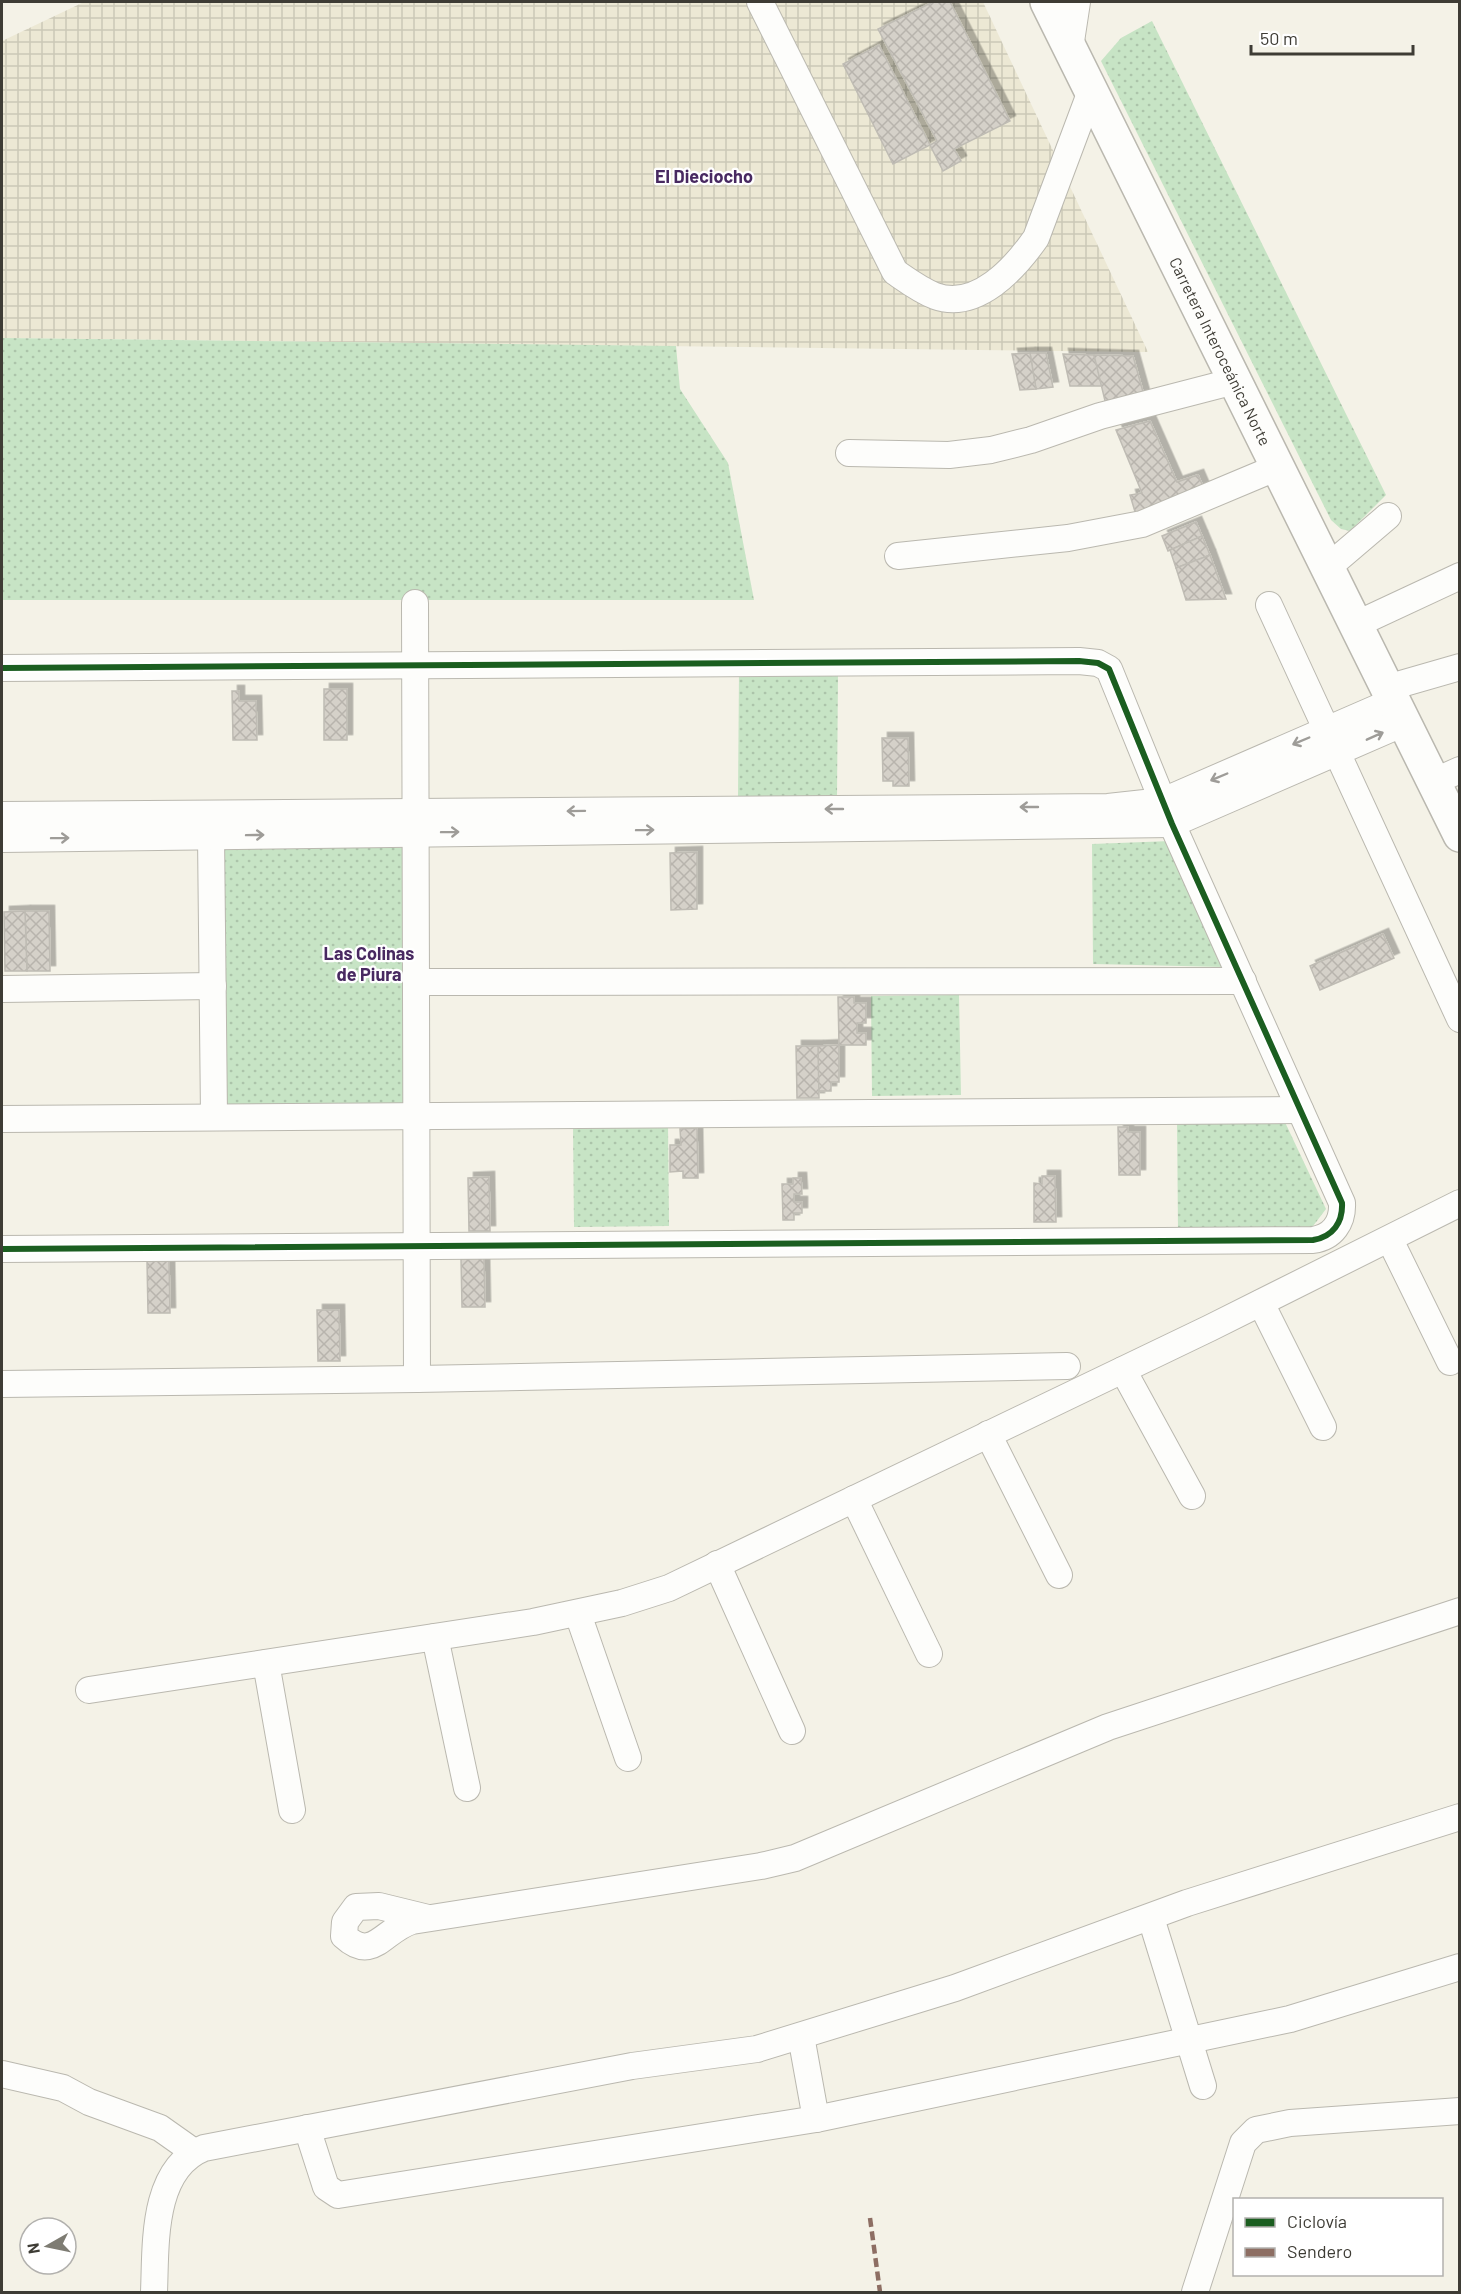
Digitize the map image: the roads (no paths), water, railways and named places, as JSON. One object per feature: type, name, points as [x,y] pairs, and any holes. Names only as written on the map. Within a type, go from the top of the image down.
[{"type":"highway","name":"Carretera Interoceánica Norte","points":[[1047,2],[1394,704],[1446,776],[1460,835]]},
{"type":"street","points":[[760,2],[895,272],[918,288],[938,297],[959,297],[984,292],[1021,260],[1036,238],[1091,91]]},
{"type":"street","points":[[1070,48],[1077,2]]},
{"type":"street","points":[[849,453],[949,454],[991,450],[1031,440],[1100,416],[1235,381]]},
{"type":"street","points":[[898,556],[1068,538],[1142,525],[1278,467]]},
{"type":"street","points":[[1327,568],[1388,516]]},
{"type":"street","points":[[1355,625],[1460,576]]},
{"type":"street","points":[[415,603],[417,1379]]},
{"type":"street","points":[[1269,605],[1460,1019]]},
{"type":"street","points":[[2,668],[415,663],[1093,662],[1109,669],[1168,812],[1342,1203],[1338,1225],[1321,1239],[2,1249]]},
{"type":"street","points":[[2,839],[211,836],[416,823],[1108,807],[1168,812],[1331,742],[1460,667]]},
{"type":"street","points":[[2,815],[416,823]]},
{"type":"street","points":[[211,836],[214,1116]]},
{"type":"street","points":[[416,982],[1242,981]]},
{"type":"street","points":[[2,989],[213,986]]},
{"type":"street","points":[[2,1119],[1300,1110]]},
{"type":"street","points":[[89,1690],[578,1614],[669,1588],[1261,1303],[1460,1203]]},
{"type":"street","points":[[1390,1240],[1450,1362]]},
{"type":"street","points":[[1261,1303],[1323,1427]]},
{"type":"street","points":[[2,1384],[417,1379],[1067,1366]]},
{"type":"street","points":[[1123,1370],[1192,1496]]},
{"type":"street","points":[[988,1434],[1059,1575]]},
{"type":"street","points":[[854,1499],[929,1654]]},
{"type":"street","points":[[717,1564],[792,1731]]},
{"type":"street","points":[[428,1918],[761,1866],[795,1858],[1108,1727],[1460,1611]]},
{"type":"street","points":[[578,1614],[628,1758]]},
{"type":"street","points":[[435,1637],[467,1788]]},
{"type":"street","points":[[266,1663],[292,1810]]},
{"type":"street","points":[[154,2292],[155,2233],[160,2207],[182,2161],[194,2152],[210,2146],[632,2066],[757,2049],[955,1988],[1188,1903],[1460,1817]]},
{"type":"street","points":[[1151,1918],[1203,2086]]},
{"type":"street","points":[[307,2128],[326,2187],[338,2195],[816,2119],[1290,2019],[1460,1967]]},
{"type":"street","points":[[801,2036],[816,2119]]},
{"type":"street","points":[[2,2074],[63,2088],[89,2102],[160,2128],[194,2152]]},
{"type":"street","points":[[1194,2292],[1243,2143],[1256,2130],[1290,2123],[1460,2111]]},
{"type":"district","name":"El Dieciocho","points":[[704,177]]},
{"type":"district","name":"Las Colinas de Piura","points":[[369,964]]}]
